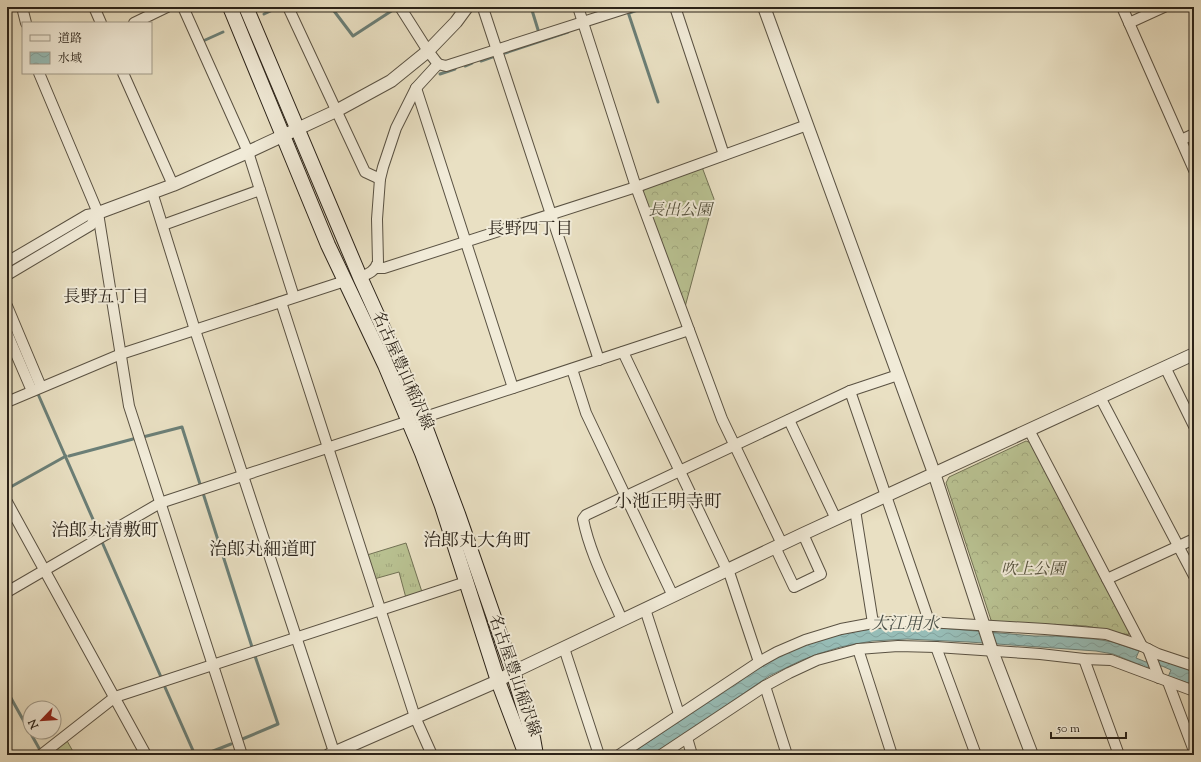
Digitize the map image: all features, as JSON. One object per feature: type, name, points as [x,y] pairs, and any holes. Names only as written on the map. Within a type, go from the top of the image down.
[{"type":"main road","name":"名古屋豊山稲沢線","points":[[230,7],[328,245],[409,421],[442,506],[498,680],[526,755]]},
{"type":"main road","name":"名古屋豊山稲沢線","points":[[246,7],[360,277],[422,418],[458,514],[513,672],[533,738],[536,755]]},
{"type":"street","points":[[22,7],[26,22]]},
{"type":"street","points":[[94,7],[101,22]]},
{"type":"street","points":[[136,22],[167,7]]},
{"type":"street","points":[[184,7],[248,152],[294,297]]},
{"type":"street","points":[[288,7],[365,172],[380,179]]},
{"type":"street","points":[[400,7],[438,64],[446,66],[630,7]]},
{"type":"street","points":[[7,262],[87,215],[98,213],[173,185],[248,152],[336,111],[391,81],[428,51],[456,22],[467,7]]},
{"type":"street","points":[[482,7],[552,214],[599,360]]},
{"type":"street","points":[[578,7],[636,187],[722,419],[778,545],[794,587],[822,574],[803,534]]},
{"type":"street","points":[[675,7],[724,155]]},
{"type":"street","points":[[764,7],[934,473],[984,626],[1032,755]]},
{"type":"street","points":[[1122,7],[1194,170]]},
{"type":"street","points":[[1129,23],[1164,7]]},
{"type":"street","points":[[360,277],[376,268],[378,262],[377,219],[380,179],[396,128],[416,88],[438,64]]},
{"type":"street","points":[[39,74],[98,213],[129,406],[242,755]]},
{"type":"street","points":[[123,74],[173,185]]},
{"type":"street","points":[[416,88],[513,388]]},
{"type":"street","points":[[376,268],[384,268],[636,187],[807,125]]},
{"type":"street","points":[[1181,140],[1194,134]]},
{"type":"street","points":[[163,225],[260,190]]},
{"type":"street","points":[[152,192],[195,330],[333,754],[498,680],[778,545],[1194,354]]},
{"type":"street","points":[[7,275],[92,225],[98,213]]},
{"type":"street","points":[[7,402],[121,354],[345,281]]},
{"type":"street","points":[[281,302],[415,717],[432,755]]},
{"type":"street","points":[[7,306],[37,389]]},
{"type":"street","points":[[422,418],[689,330]]},
{"type":"street","points":[[7,333],[37,389]]},
{"type":"street","points":[[623,352],[727,570],[759,662]]},
{"type":"street","points":[[1165,367],[1194,426]]},
{"type":"street","points":[[572,369],[586,413],[673,596]]},
{"type":"street","points":[[622,620],[600,569],[585,527],[583,518],[586,515],[850,391],[898,375]]},
{"type":"street","points":[[850,391],[929,621]]},
{"type":"street","points":[[1100,397],[1194,576]]},
{"type":"street","points":[[789,420],[836,519]]},
{"type":"street","points":[[7,592],[160,503],[409,421]]},
{"type":"street","points":[[1029,430],[1107,579],[1147,650],[1158,676]]},
{"type":"street","points":[[7,502],[146,755]]},
{"type":"street","points":[[855,510],[873,623]]},
{"type":"street","points":[[1107,579],[1194,539]]},
{"type":"street","points":[[40,755],[115,697],[466,582]]},
{"type":"street","points":[[645,609],[679,714]]},
{"type":"street","points":[[619,755],[679,714],[777,652],[812,637],[841,629],[873,623],[929,621],[984,626],[1045,628],[1106,634],[1194,666]]},
{"type":"street","points":[[661,755],[765,686],[789,672],[816,660],[858,649],[898,646],[992,649],[1084,659],[1111,660],[1158,676],[1168,682],[1194,691]]},
{"type":"street","points":[[936,647],[976,755]]},
{"type":"street","points":[[564,648],[599,755]]},
{"type":"street","points":[[858,649],[892,755]]},
{"type":"street","points":[[1084,659],[1119,755]]},
{"type":"street","points":[[1168,682],[1194,751]]},
{"type":"street","points":[[765,686],[787,755]]},
{"type":"street","points":[[687,738],[692,755]]},
{"type":"green space","name":"長出公園","points":[[702,167],[714,199],[685,307],[643,193],[645,187]]},
{"type":"green space","name":"吹上公園","points":[[1026,441],[1031,443],[1130,631],[1128,635],[1086,626],[994,622],[991,620],[946,483],[949,477]]},
{"type":"green space","points":[[406,543],[422,592],[406,598],[399,572],[374,579],[367,555]]},
{"type":"green space","points":[[66,739],[75,755],[46,755]]},
{"type":"water","points":[[918,626],[1034,636],[1095,639],[1113,642],[1139,651],[1136,658],[1146,662],[1164,660],[1194,671],[1194,685],[1168,677],[1171,670],[1162,666],[1145,668],[1113,654],[1096,651],[907,639],[872,641],[840,647],[802,660],[769,676],[654,755],[629,755],[749,674],[793,650],[819,640],[846,633],[889,627]]},
{"type":"waterway","points":[[264,14],[279,7]]},
{"type":"waterway","points":[[331,7],[353,36],[396,8]]},
{"type":"waterway","points":[[531,7],[539,33]]},
{"type":"waterway","points":[[629,13],[646,7]]},
{"type":"waterway","points":[[628,12],[658,102]]},
{"type":"waterway","points":[[203,41],[223,32]]},
{"type":"waterway","points":[[505,53],[568,32]]},
{"type":"waterway","points":[[481,61],[495,56]]},
{"type":"waterway","points":[[465,66],[472,63]]},
{"type":"waterway","points":[[440,74],[455,69]]},
{"type":"waterway","points":[[7,321],[12,334]]},
{"type":"waterway","points":[[38,394],[99,533]]},
{"type":"waterway","points":[[143,437],[182,427],[200,484]]},
{"type":"waterway","points":[[69,456],[133,439]]},
{"type":"waterway","points":[[7,489],[66,456]]},
{"type":"waterway","points":[[203,493],[252,647]]},
{"type":"waterway","points":[[102,542],[161,677]]},
{"type":"waterway","points":[[240,740],[278,724],[255,656]]},
{"type":"waterway","points":[[164,685],[195,755]]},
{"type":"waterway","points":[[7,691],[40,750]]},
{"type":"waterway","points":[[203,755],[231,744]]},
{"type":"district","name":"長野四丁目","points":[[530,228]]},
{"type":"district","name":"長野五丁目","points":[[106,296]]},
{"type":"district","name":"小池正明寺町","points":[[668,501]]},
{"type":"district","name":"治郎丸清敷町","points":[[105,530]]},
{"type":"district","name":"治郎丸大角町","points":[[477,540]]},
{"type":"district","name":"治郎丸細道町","points":[[263,549]]},
{"type":"water label","name":"大江用水","points":[[905,623]]}]
